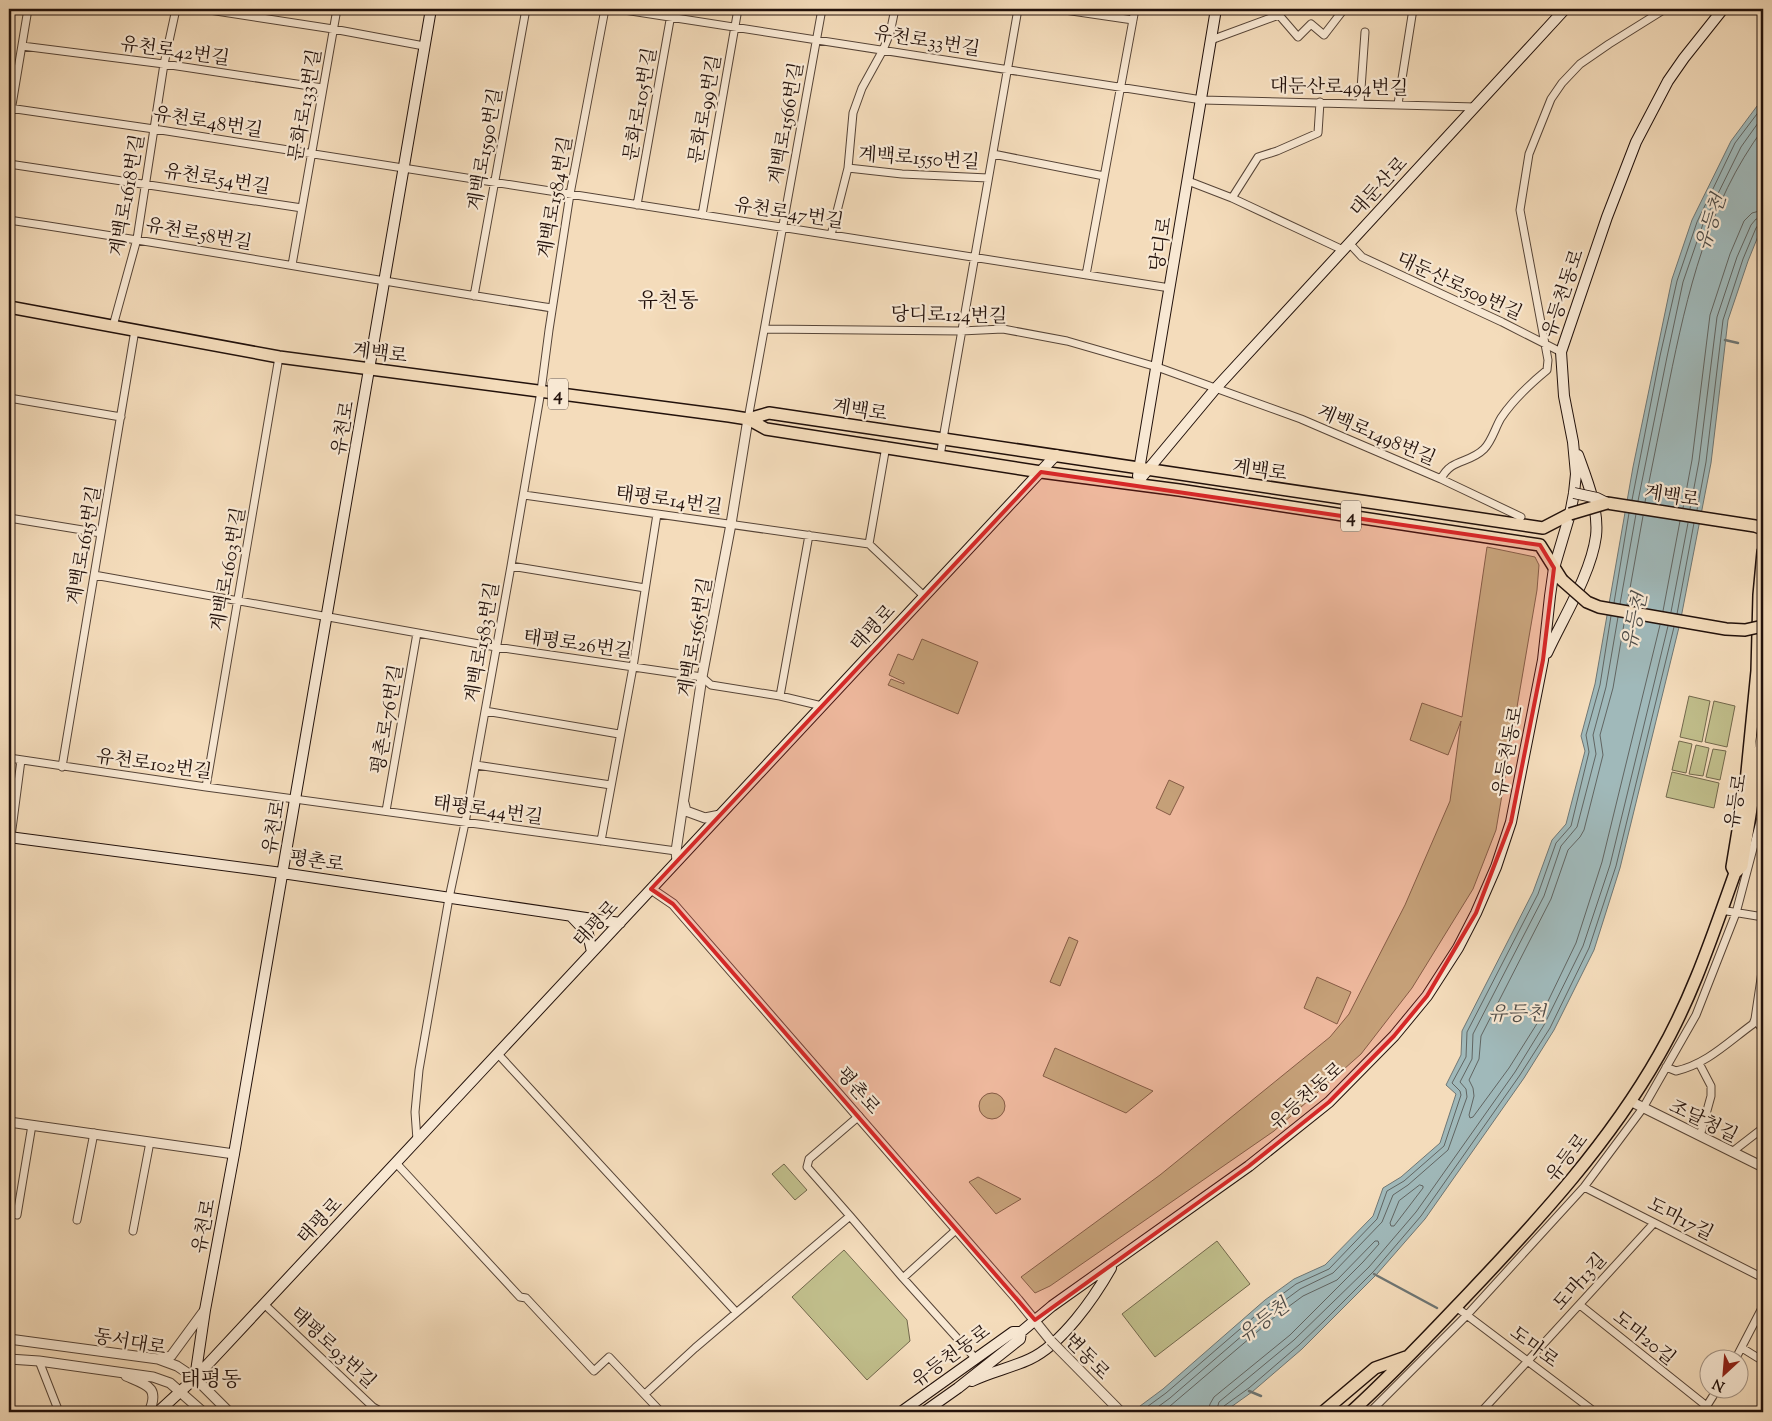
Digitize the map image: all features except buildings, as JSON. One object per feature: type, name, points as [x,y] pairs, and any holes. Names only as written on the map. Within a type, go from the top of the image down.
[{"type":"main road","name":"유천로","points":[[195,1378],[366,395],[368,368],[431,9]]},
{"type":"main road","name":"당디로","points":[[1136,484],[1143,470],[1156,367],[1216,9]]},
{"type":"main road","name":"대둔산로","points":[[1143,470],[1216,388],[1565,9]]},
{"type":"main road","name":"유등천동로","points":[[901,1412],[1013,1332],[1021,1332],[1052,1306],[1249,1166],[1329,1102],[1394,1036],[1427,996],[1458,948],[1496,867],[1511,822],[1543,660],[1554,568],[1570,514],[1574,493],[1576,474],[1573,442],[1564,396],[1561,352],[1607,217],[1636,142],[1668,81],[1723,9]]},
{"type":"main road","name":"계백로","points":[[9,307],[279,357],[748,419],[766,429],[886,446],[1041,472],[1136,484],[1540,545],[1562,580],[1587,602],[1599,608],[1726,628],[1745,630],[1763,626]]},
{"type":"main road","name":"계백로","points":[[748,419],[769,413],[1543,528],[1570,514],[1607,503],[1755,526],[1763,529]]},
{"type":"main road","points":[[1543,660],[1591,559],[1596,535],[1594,506],[1573,442]]},
{"type":"main road","name":"태평로","points":[[158,1412],[195,1378],[620,923],[651,889],[676,856],[720,815],[1056,455]]},
{"type":"main road","points":[[1574,493],[1597,498],[1607,503]]},
{"type":"main road","points":[[1746,782],[1756,671],[1763,552]]},
{"type":"main road","points":[[1746,782],[1763,690]]},
{"type":"main road","name":"유등로","points":[[1351,1412],[1456,1307],[1574,1178],[1630,1101],[1660,1054],[1689,994],[1735,873],[1742,866],[1763,732]]},
{"type":"main road","points":[[1747,839],[1756,814],[1763,772]]},
{"type":"main road","name":"유등로","points":[[1735,873],[1732,867],[1746,782]]},
{"type":"main road","name":"평촌로","points":[[10,837],[282,873],[620,923]]},
{"type":"main road","points":[[571,916],[588,934],[592,952]]},
{"type":"main road","points":[[958,1388],[1031,1359],[1052,1343],[1081,1312],[1099,1288],[1112,1264]]},
{"type":"main road","name":"유등천동로","points":[[924,1412],[1020,1339],[1021,1332]]},
{"type":"main road","points":[[1323,1412],[1375,1368],[1410,1355]]},
{"type":"street","points":[[9,123],[28,9]]},
{"type":"street","name":"계백로1618번길","points":[[113,326],[137,239],[164,64],[176,9]]},
{"type":"street","points":[[203,9],[333,29],[424,46]]},
{"type":"street","name":"문화로133번길","points":[[292,265],[337,9]]},
{"type":"street","name":"계백로1590번길","points":[[474,296],[526,9]]},
{"type":"street","name":"계백로1584번길","points":[[541,391],[570,194],[605,9]]},
{"type":"street","name":"유천로33번길","points":[[618,9],[1202,100]]},
{"type":"street","name":"문화로105번길","points":[[637,205],[672,9]]},
{"type":"street","name":"문화로99번길","points":[[702,215],[738,9]]},
{"type":"street","name":"계백로1566번길","points":[[748,419],[766,329],[822,9]]},
{"type":"street","points":[[831,235],[848,168],[853,114],[862,88],[890,33],[895,9]]},
{"type":"street","name":"계백로1550번길","points":[[940,456],[1018,9]]},
{"type":"street","points":[[1058,9],[1133,20]]},
{"type":"street","points":[[1086,274],[1135,9]]},
{"type":"street","points":[[1211,40],[1279,15],[1298,37],[1311,24],[1324,35],[1344,9]]},
{"type":"street","points":[[1398,104],[1412,9]]},
{"type":"street","points":[[1441,480],[1445,470],[1453,464],[1466,460],[1482,451],[1488,445],[1502,417],[1531,383],[1547,370],[1548,360],[1520,210],[1532,147],[1551,99],[1580,64],[1665,9]]},
{"type":"street","points":[[1360,103],[1365,32]]},
{"type":"street","name":"유천로42번길","points":[[22,46],[164,64],[323,88]]},
{"type":"street","name":"대둔산로494번길","points":[[1202,100],[1476,106]]},
{"type":"street","points":[[1232,198],[1258,157],[1318,133],[1320,102]]},
{"type":"street","name":"유천로48번길","points":[[10,108],[403,168]]},
{"type":"street","points":[[993,154],[1104,176]]},
{"type":"street","name":"유천로54번길","points":[[9,164],[302,208]]},
{"type":"street","name":"유천로47번길","points":[[403,168],[1170,288]]},
{"type":"street","name":"계백로1550번길","points":[[848,168],[902,174],[988,178]]},
{"type":"street","name":"대둔산로509번길","points":[[1188,181],[1346,247],[1362,257],[1502,322],[1561,352]]},
{"type":"street","name":"유천로58번길","points":[[9,220],[137,239],[383,282]]},
{"type":"street","points":[[383,282],[552,308]]},
{"type":"street","name":"당디로124번길","points":[[766,329],[1003,329],[1057,339],[1156,367]]},
{"type":"street","name":"계백로1615번길","points":[[62,767],[136,330]]},
{"type":"street","name":"계백로1603번길","points":[[206,787],[279,357]]},
{"type":"street","points":[[1156,367],[1216,388]]},
{"type":"street","name":"계백로1498번길","points":[[1216,388],[1301,419],[1521,517]]},
{"type":"street","name":"계백로1583번길","points":[[418,1140],[414,1112],[419,1070],[449,898],[476,765],[541,391]]},
{"type":"street","points":[[9,398],[121,417]]},
{"type":"street","name":"계백로1565번길","points":[[676,856],[702,677],[731,524],[748,419]]},
{"type":"street","name":"계백로","points":[[869,544],[886,446]]},
{"type":"street","name":"태평로14번길","points":[[524,495],[869,544]]},
{"type":"street","points":[[601,841],[633,667],[657,514]]},
{"type":"street","points":[[9,518],[101,533]]},
{"type":"street","points":[[780,696],[810,536]]},
{"type":"street","points":[[869,544],[924,596]]},
{"type":"street","points":[[511,566],[645,588]]},
{"type":"street","name":"태평로26번길","points":[[94,575],[496,647],[702,677],[711,685],[780,696],[822,706]]},
{"type":"street","name":"평촌로76번길","points":[[386,811],[417,633]]},
{"type":"street","points":[[485,711],[620,734]]},
{"type":"street","name":"유천로102번길","points":[[9,758],[295,800]]},
{"type":"street","points":[[9,852],[21,760]]},
{"type":"street","points":[[476,765],[611,785]]},
{"type":"street","name":"태평로44번길","points":[[295,800],[601,841],[676,856]]},
{"type":"street","points":[[684,801],[686,811],[705,818],[720,815]]},
{"type":"street","points":[[1370,1412],[1467,1315],[1584,1187],[1643,1108],[1696,1015],[1736,913],[1763,817]]},
{"type":"street","name":"평촌로","points":[[651,889],[673,904],[1036,1320]]},
{"type":"street","points":[[1722,910],[1763,917]]},
{"type":"street","points":[[1666,1067],[1676,1072],[1699,1063],[1709,1058],[1753,1024],[1763,965]]},
{"type":"street","points":[[1755,1019],[1763,1030]]},
{"type":"street","points":[[498,1054],[736,1312]]},
{"type":"street","points":[[1699,1063],[1711,1086],[1711,1096],[1700,1136]]},
{"type":"street","name":"조달청길","points":[[1630,1101],[1763,1167]]},
{"type":"street","points":[[859,1116],[809,1159],[807,1166],[903,1278],[976,1359]]},
{"type":"street","points":[[9,1122],[234,1154]]},
{"type":"street","points":[[17,1215],[32,1125]]},
{"type":"street","points":[[1732,1152],[1763,1128]]},
{"type":"street","points":[[78,1220],[94,1133]]},
{"type":"street","points":[[133,1230],[150,1142]]},
{"type":"street","points":[[396,1163],[520,1297],[526,1298],[594,1371],[609,1357],[661,1412]]},
{"type":"street","name":"도마17길","points":[[1584,1187],[1763,1278]]},
{"type":"street","points":[[645,1394],[736,1312],[850,1216]]},
{"type":"street","name":"도마13길","points":[[1481,1412],[1654,1223]]},
{"type":"street","points":[[903,1278],[956,1229]]},
{"type":"street","name":"태평로93번길","points":[[264,1304],[371,1409],[382,1412]]},
{"type":"street","name":"도마20길","points":[[1580,1305],[1705,1410],[1714,1412]]},
{"type":"street","points":[[1742,1348],[1763,1306]]},
{"type":"street","name":"도마로","points":[[1456,1307],[1595,1412]]},
{"type":"street","points":[[158,1359],[171,1356],[206,1310]]},
{"type":"street","name":"변동로","points":[[1036,1320],[1051,1341],[1121,1412]]},
{"type":"street","name":"동서대로","points":[[9,1340],[158,1359],[176,1366],[195,1378],[229,1412]]},
{"type":"street","points":[[1750,1353],[1763,1361]]},
{"type":"street","name":"동서대로","points":[[9,1359],[39,1361],[153,1377],[170,1382],[203,1412]]},
{"type":"street","points":[[39,1361],[59,1412]]},
{"type":"street","points":[[117,1372],[150,1387],[153,1392],[154,1402],[149,1412]]},
{"type":"street","points":[[1705,1410],[1712,1398]]},
{"type":"highlighted area","points":[[1041,472],[1540,545],[1554,568],[1543,660],[1511,822],[1476,913],[1427,996],[1394,1036],[1329,1102],[1249,1166],[1035,1320],[673,904],[651,889]]},
{"type":"shaded area","points":[[1487,547],[1535,557],[1539,565],[1537,590],[1496,830],[1473,889],[1412,988],[1361,1054],[1274,1131],[1050,1286],[1035,1293],[1021,1277],[1160,1175],[1330,1037],[1349,1014],[1405,905],[1450,801],[1461,721],[1448,755],[1410,740],[1422,703],[1462,717]]},
{"type":"shaded area","points":[[922,639],[978,662],[958,714],[888,685],[891,679],[904,684],[904,682],[889,675],[898,654],[913,660]]},
{"type":"shaded area","points":[[1689,696],[1710,701],[1702,742],[1680,737]]},
{"type":"shaded area","points":[[1714,701],[1735,706],[1727,747],[1705,742]]},
{"type":"shaded area","points":[[1679,741],[1692,744],[1686,773],[1672,770]]},
{"type":"shaded area","points":[[1696,745],[1709,748],[1703,776],[1689,774]]},
{"type":"shaded area","points":[[1713,749],[1726,751],[1720,780],[1706,777]]},
{"type":"shaded area","points":[[1672,772],[1719,783],[1714,808],[1666,797]]},
{"type":"shaded area","points":[[1169,780],[1184,787],[1170,815],[1156,808]]},
{"type":"shaded area","points":[[1069,937],[1078,941],[1060,986],[1050,982]]},
{"type":"shaded area","points":[[1317,977],[1351,992],[1337,1024],[1304,1008]]},
{"type":"shaded area","points":[[1055,1048],[1153,1091],[1126,1113],[1043,1076]]},
{"type":"shaded area","points":[[992,1093],[1001,1097],[1005,1106],[1001,1115],[992,1119],[983,1115],[979,1106],[983,1097]]},
{"type":"shaded area","points":[[784,1164],[807,1190],[795,1200],[772,1174]]},
{"type":"shaded area","points":[[978,1177],[1021,1199],[996,1214],[969,1182]]},
{"type":"shaded area","points":[[1217,1241],[1250,1284],[1155,1357],[1122,1314]]},
{"type":"shaded area","points":[[844,1250],[907,1320],[910,1341],[867,1380],[792,1297]]},
{"type":"water","name":"유등천","points":[[1763,98],[1763,224],[1728,320],[1711,463],[1680,623],[1620,868],[1594,950],[1554,1030],[1524,1078],[1425,1219],[1377,1274],[1302,1349],[1252,1392],[1224,1412],[1132,1412],[1163,1389],[1265,1300],[1294,1279],[1325,1265],[1373,1216],[1383,1188],[1401,1177],[1440,1143],[1456,1094],[1446,1085],[1461,1055],[1462,1031],[1533,892],[1552,840],[1566,824],[1585,751],[1581,736],[1595,684],[1633,467],[1672,279],[1692,220],[1731,141]]},
{"type":"waterway","points":[[1725,340],[1738,343]]},
{"type":"waterway","points":[[1374,1274],[1437,1308]]},
{"type":"waterway","points":[[1249,1391],[1261,1396]]},
{"type":"district","name":"유천동","points":[[668,300]]},
{"type":"district","name":"태평동","points":[[211,1379]]}]
